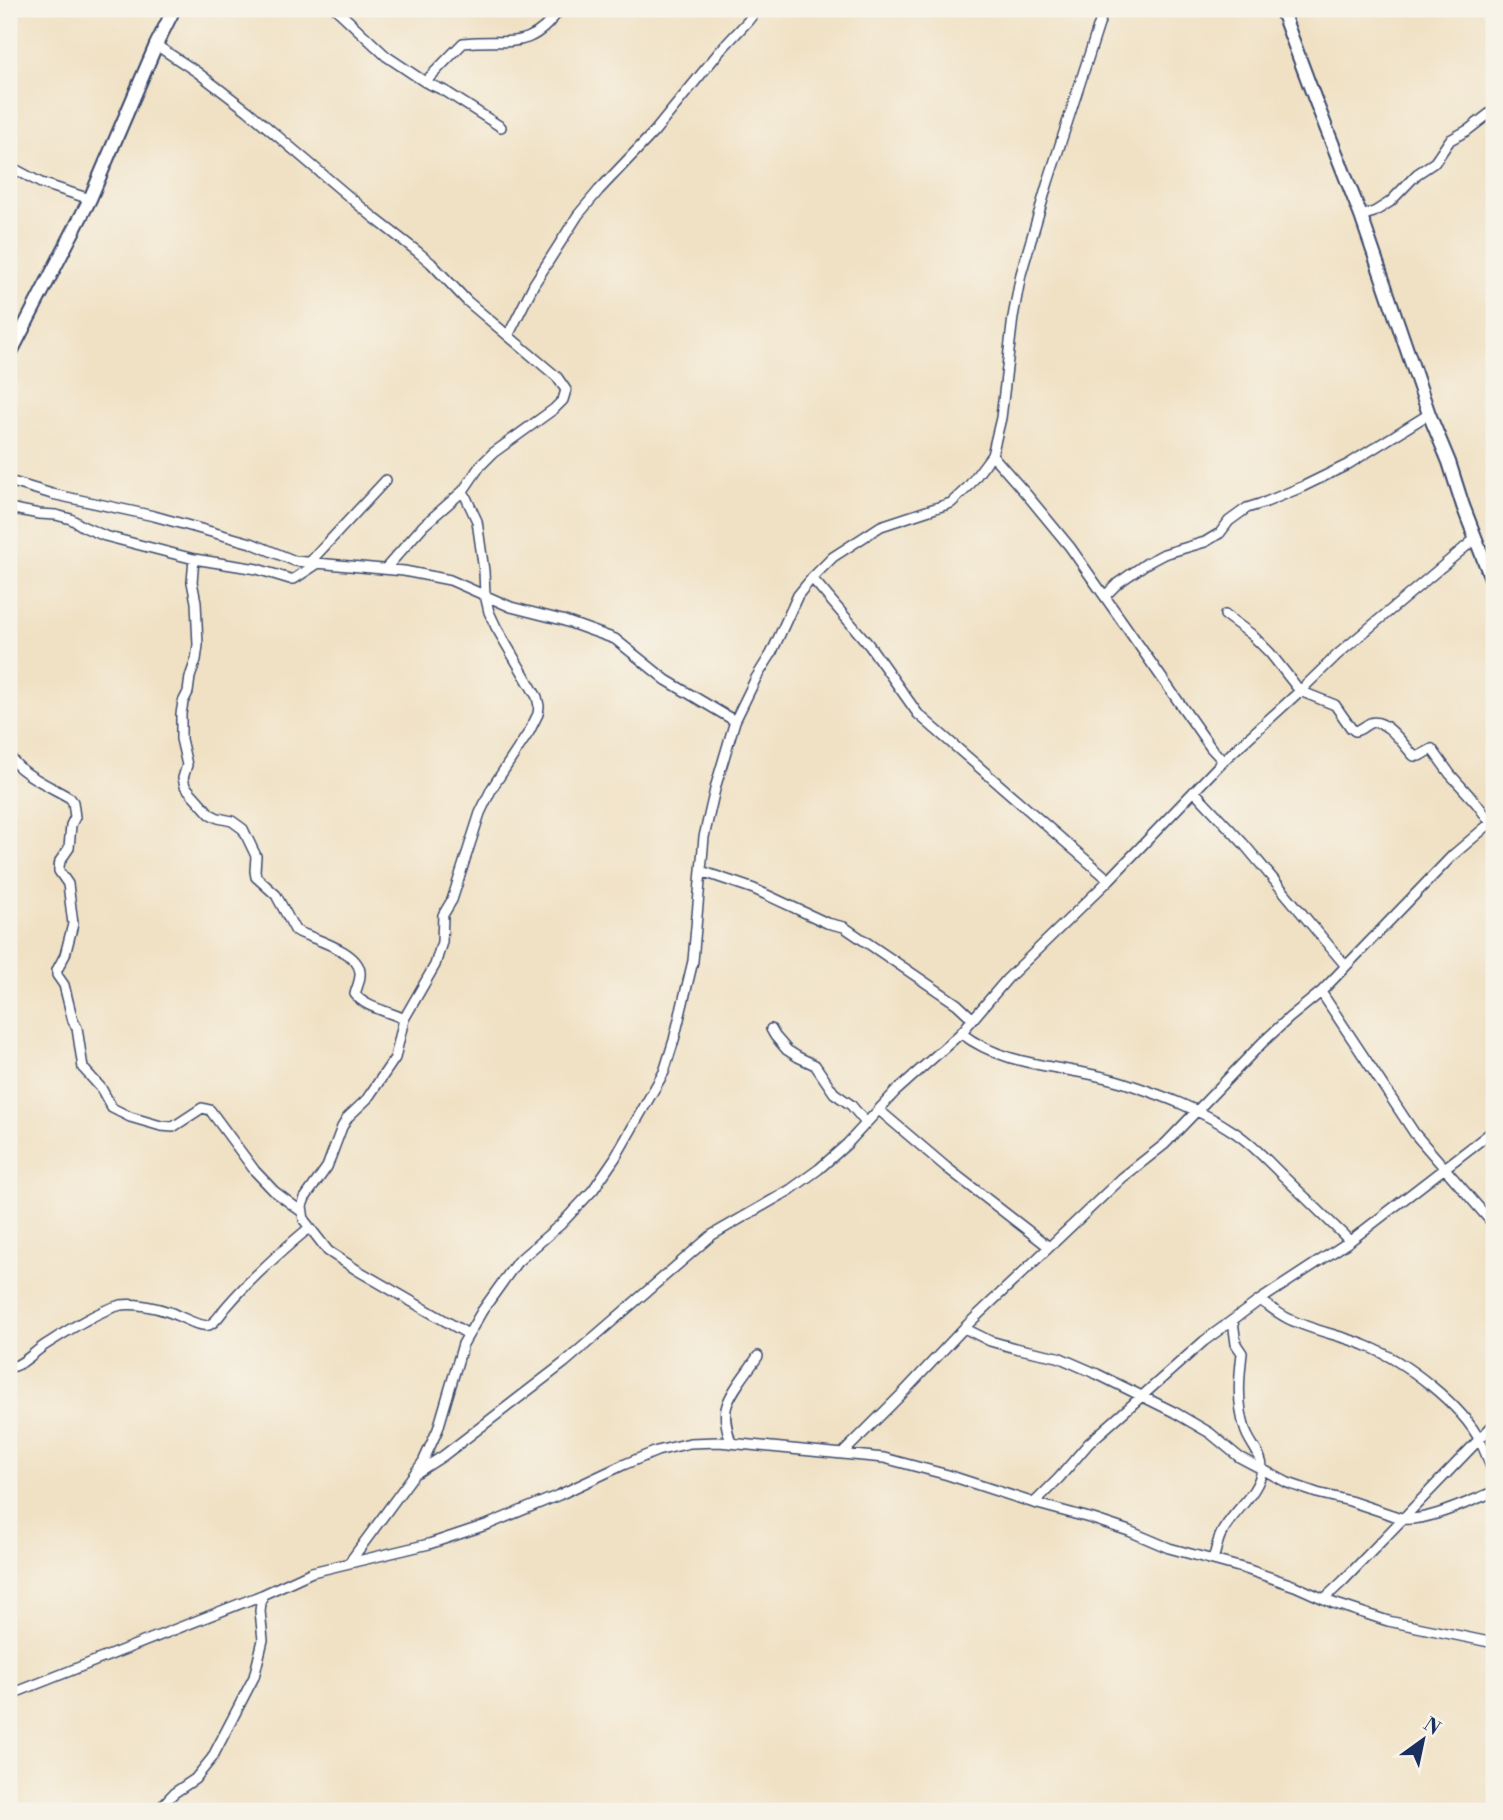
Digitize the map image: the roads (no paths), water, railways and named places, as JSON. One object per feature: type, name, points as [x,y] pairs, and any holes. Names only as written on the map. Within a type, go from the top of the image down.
[{"type":"main road","points":[[9,356],[90,199],[174,9]]},
{"type":"main road","points":[[1281,9],[1361,216],[1494,586]]},
{"type":"street","points":[[336,9],[386,56],[501,127]]},
{"type":"street","points":[[425,82],[463,43],[517,42],[534,36],[551,22],[560,9]]},
{"type":"street","points":[[508,336],[534,285],[578,215],[654,132],[757,9]]},
{"type":"street","points":[[349,1563],[423,1462],[439,1429],[456,1366],[468,1334],[482,1311],[517,1262],[561,1224],[593,1190],[615,1158],[664,1072],[695,951],[709,811],[734,720],[771,654],[798,595],[833,557],[881,526],[951,503],[968,487],[992,455],[1001,418],[1021,274],[1104,9]]},
{"type":"street","points":[[156,45],[248,111],[418,252],[467,301],[557,377],[566,390],[563,400],[554,409],[480,466],[463,491],[424,525],[385,569]]},
{"type":"street","points":[[1361,216],[1381,209],[1417,174],[1435,162],[1450,140],[1494,110]]},
{"type":"street","points":[[9,166],[41,183],[90,199]]},
{"type":"street","points":[[1105,596],[1118,583],[1147,563],[1164,554],[1205,542],[1220,533],[1229,520],[1247,508],[1303,487],[1347,465],[1430,414]]},
{"type":"street","points":[[992,455],[1070,547],[1132,638],[1223,761]]},
{"type":"street","points":[[9,508],[71,519],[105,536],[194,559],[257,569],[294,579],[314,563],[386,480]]},
{"type":"street","points":[[9,481],[251,543],[295,561],[427,574],[450,580],[511,607],[562,620],[615,639],[666,680],[734,720]]},
{"type":"street","points":[[463,491],[477,521],[489,612],[537,697],[538,715],[492,788],[480,813],[452,900],[443,915],[442,942],[435,965],[404,1019],[395,1058],[367,1099],[348,1117],[327,1167],[305,1198],[302,1212],[309,1228],[328,1251],[468,1334]]},
{"type":"street","points":[[415,1473],[443,1456],[564,1363],[712,1235],[768,1204],[819,1169],[895,1093],[961,1033],[1007,979],[1109,880],[1223,761],[1337,655],[1476,538]]},
{"type":"street","points":[[194,559],[192,582],[196,601],[198,645],[181,714],[181,739],[187,765],[183,778],[185,786],[210,814],[232,821],[243,830],[256,856],[256,877],[276,895],[295,930],[318,939],[354,960],[360,973],[355,994],[358,998],[363,1003],[404,1019]]},
{"type":"street","points":[[812,578],[869,645],[918,714],[1109,880]]},
{"type":"street","points":[[843,1453],[911,1386],[964,1328],[1122,1178],[1165,1144],[1262,1043],[1321,992],[1453,855],[1493,821],[1450,774],[1432,749],[1414,756],[1389,729],[1374,723],[1355,732],[1335,705],[1300,691],[1270,653],[1251,634],[1225,615]]},
{"type":"street","points":[[9,754],[14,763],[73,802],[75,817],[71,825],[69,848],[59,867],[68,884],[73,924],[57,975],[69,1000],[85,1071],[101,1088],[112,1108],[130,1117],[173,1127],[202,1108],[210,1110],[255,1171],[274,1191],[302,1212]]},
{"type":"street","points":[[1194,791],[1243,843],[1346,966]]},
{"type":"street","points":[[701,871],[754,890],[827,923],[844,927],[957,1004],[972,1018]]},
{"type":"street","points":[[1321,992],[1415,1134],[1494,1225]]},
{"type":"street","points":[[771,1029],[787,1050],[815,1065],[834,1093],[851,1105],[866,1124]]},
{"type":"street","points":[[961,1033],[987,1050],[1005,1056],[1121,1082],[1198,1110],[1236,1133],[1350,1241]]},
{"type":"street","points":[[879,1110],[946,1167],[1049,1247]]},
{"type":"street","points":[[1034,1503],[1090,1443],[1204,1341],[1260,1300],[1350,1241],[1494,1130]]},
{"type":"street","points":[[9,1367],[19,1364],[87,1320],[118,1306],[165,1310],[201,1325],[209,1325],[239,1292],[309,1228]]},
{"type":"street","points":[[1260,1300],[1284,1317],[1371,1347],[1404,1366],[1462,1416],[1479,1440],[1494,1476]]},
{"type":"street","points":[[1213,1560],[1220,1535],[1248,1497],[1262,1470],[1259,1456],[1244,1428],[1238,1390],[1242,1353],[1236,1344],[1233,1321]]},
{"type":"street","points":[[964,1328],[990,1341],[1058,1357],[1097,1374],[1174,1412],[1210,1433],[1231,1451],[1262,1470],[1302,1488],[1404,1519],[1429,1516],[1494,1492]]},
{"type":"street","points":[[732,1443],[726,1424],[726,1410],[758,1356]]},
{"type":"street","points":[[1324,1599],[1494,1424]]},
{"type":"street","points":[[9,1695],[262,1595],[313,1572],[429,1544],[489,1524],[657,1451],[691,1443],[719,1441],[884,1458],[1093,1519],[1169,1548],[1295,1586],[1388,1621],[1494,1643]]},
{"type":"street","points":[[158,1811],[174,1793],[195,1779],[212,1758],[254,1678],[263,1640],[260,1611],[262,1595]]}]
